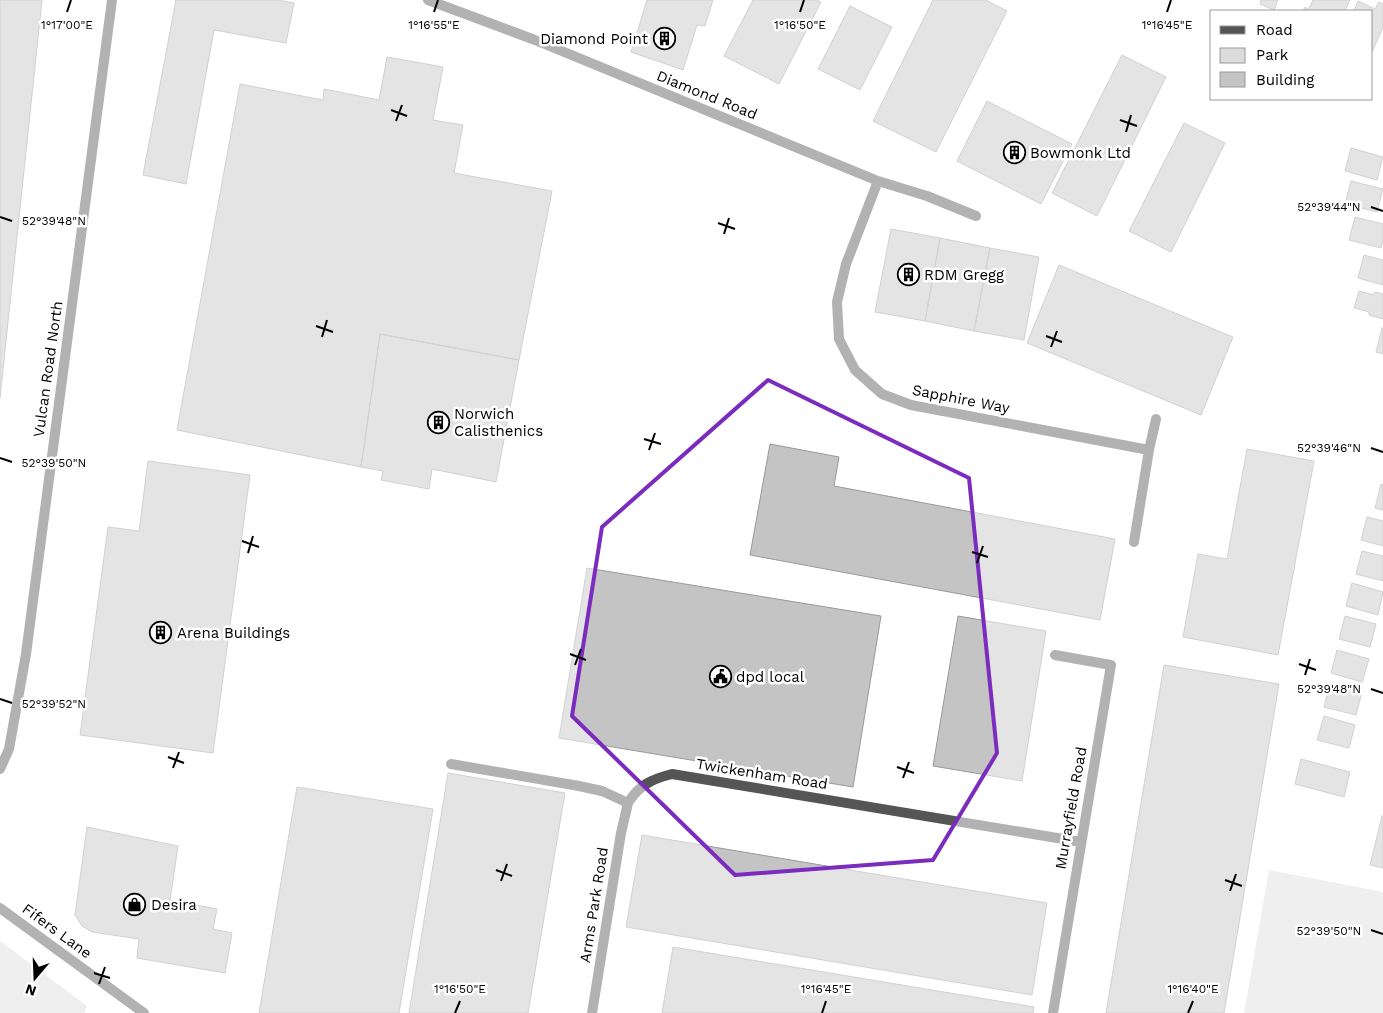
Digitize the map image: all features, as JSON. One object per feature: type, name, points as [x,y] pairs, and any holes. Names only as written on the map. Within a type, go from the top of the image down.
[{"type":"street","name":"Vulcan Road North","points":[[0,769],[10,749],[26,654],[112,0]]},
{"type":"street","name":"Diamond Road","points":[[428,0],[535,40],[878,181],[927,196],[976,216]]},
{"type":"street","name":"Sapphire Way","points":[[878,181],[846,264],[837,302],[839,338],[855,370],[882,394],[910,405],[1149,450]]},
{"type":"street","points":[[1134,542],[1156,419]]},
{"type":"street","name":"Murrayfield Road","points":[[1053,1013],[1111,665],[1054,655]]},
{"type":"street","points":[[451,764],[579,786],[602,791],[628,802]]},
{"type":"street","name":"Twickenham Road","points":[[628,802],[636,790],[656,778],[672,774],[1081,842]]},
{"type":"street","name":"Arms Park Road","points":[[592,1013],[621,833],[628,802]]},
{"type":"street","name":"Fifers Lane","points":[[0,908],[144,1013]]},
{"type":"highlighted area","points":[[768,380],[969,478],[997,753],[933,860],[735,875],[572,716],[602,527]]},
{"type":"green space","points":[[1269,870],[1383,892],[1383,1013],[1244,1013]]},
{"type":"green space","points":[[0,941],[87,1006],[84,1013],[0,1013]]},
{"type":"building","points":[[0,0],[42,0],[0,398]]},
{"type":"building","points":[[176,0],[278,0],[294,3],[286,43],[214,30],[186,184],[143,175]]},
{"type":"building","name":"Diamond Point","points":[[647,0],[713,0],[705,26],[697,25],[683,70],[631,52]]},
{"type":"building","points":[[753,0],[817,0],[821,2],[779,84],[724,56]]},
{"type":"building","points":[[933,0],[986,0],[1007,11],[936,152],[873,121]]},
{"type":"building","points":[[1261,0],[1278,0],[1274,10],[1260,4]]},
{"type":"building","points":[[1313,0],[1350,0],[1345,10],[1308,10]]},
{"type":"building","points":[[1358,1],[1375,9],[1379,2],[1383,4],[1383,28],[1373,50],[1373,10],[1354,10]]},
{"type":"building","points":[[850,6],[892,27],[860,90],[818,69]]},
{"type":"building","points":[[1122,55],[1166,77],[1097,216],[1052,193]]},
{"type":"building","points":[[387,57],[443,67],[433,120],[463,125],[454,173],[552,191],[519,360],[380,334],[361,467],[177,430],[240,84],[323,100],[324,89],[379,100]]},
{"type":"building","name":"Bowmonk Ltd","points":[[987,101],[1072,144],[1041,204],[957,161]]},
{"type":"building","points":[[1184,123],[1225,143],[1171,252],[1129,231]]},
{"type":"building","points":[[1351,148],[1383,157],[1377,180],[1345,171]]},
{"type":"building","points":[[1351,181],[1383,189],[1377,212],[1345,204]]},
{"type":"building","points":[[1355,217],[1383,224],[1381,248],[1349,240]]},
{"type":"building","name":"RDM Gregg","points":[[891,229],[940,238],[925,321],[875,312]]},
{"type":"building","points":[[940,238],[990,248],[974,331],[925,321]]},
{"type":"building","points":[[990,248],[1039,257],[1024,340],[974,331]]},
{"type":"building","points":[[1364,255],[1383,260],[1383,285],[1358,278]]},
{"type":"building","points":[[1059,265],[1233,337],[1201,415],[1027,343]]},
{"type":"building","points":[[1359,291],[1374,295],[1375,292],[1383,294],[1383,319],[1369,315],[1369,312],[1354,308]]},
{"type":"building","points":[[1383,328],[1383,354],[1376,352]]},
{"type":"building","name":"Norwich Calisthenics","points":[[380,334],[519,360],[496,482],[432,469],[429,489],[381,480],[383,471],[361,467]]},
{"type":"building","points":[[770,444],[839,457],[834,486],[1115,539],[1100,620],[750,555]]},
{"type":"building","points":[[1247,449],[1314,461],[1278,655],[1183,637],[1198,554],[1227,559]]},
{"type":"building","name":"Arena Buildings","points":[[148,461],[250,475],[213,753],[80,735],[108,527],[139,531]]},
{"type":"building","points":[[1381,484],[1383,485],[1383,510],[1375,508]]},
{"type":"building","points":[[1367,517],[1383,521],[1383,546],[1361,540]]},
{"type":"building","points":[[1362,551],[1383,556],[1383,581],[1356,574]]},
{"type":"building","name":"dpd local","points":[[587,568],[881,616],[853,787],[559,738]]},
{"type":"building","points":[[1352,583],[1383,592],[1378,615],[1346,606]]},
{"type":"building","points":[[958,616],[1046,631],[1022,781],[933,766]]},
{"type":"building","points":[[1345,616],[1376,624],[1370,647],[1339,639]]},
{"type":"building","points":[[1337,650],[1369,659],[1362,682],[1331,673]]},
{"type":"building","points":[[1164,665],[1279,684],[1224,1013],[1106,1013]]},
{"type":"building","points":[[1330,683],[1362,692],[1356,715],[1324,707]]},
{"type":"building","points":[[1324,716],[1355,725],[1349,748],[1317,740]]},
{"type":"building","points":[[1301,759],[1350,772],[1344,797],[1295,784]]},
{"type":"building","points":[[448,773],[565,793],[528,1013],[409,1013]]},
{"type":"building","points":[[297,787],[433,809],[399,1013],[259,1013]]},
{"type":"building","points":[[1383,816],[1383,868],[1370,865]]},
{"type":"building","name":"Desira","points":[[87,827],[178,846],[170,900],[217,909],[213,929],[232,933],[225,973],[137,958],[139,939],[92,932],[82,926],[75,915]]},
{"type":"building","points":[[642,835],[1047,903],[1032,995],[626,927]]},
{"type":"building","points":[[673,947],[1034,1007],[1033,1013],[662,1013]]},
{"type":"place","name":"Diamond Point","points":[[664,39]]},
{"type":"place","name":"Bowmonk Ltd","points":[[1014,153]]},
{"type":"place","name":"RDM Gregg","points":[[908,275]]},
{"type":"place","name":"Norwich Calisthenics","points":[[438,423]]},
{"type":"place","name":"Arena Buildings","points":[[161,633]]},
{"type":"place","name":"dpd local","points":[[720,677]]},
{"type":"place","name":"Desira","points":[[135,905]]}]
